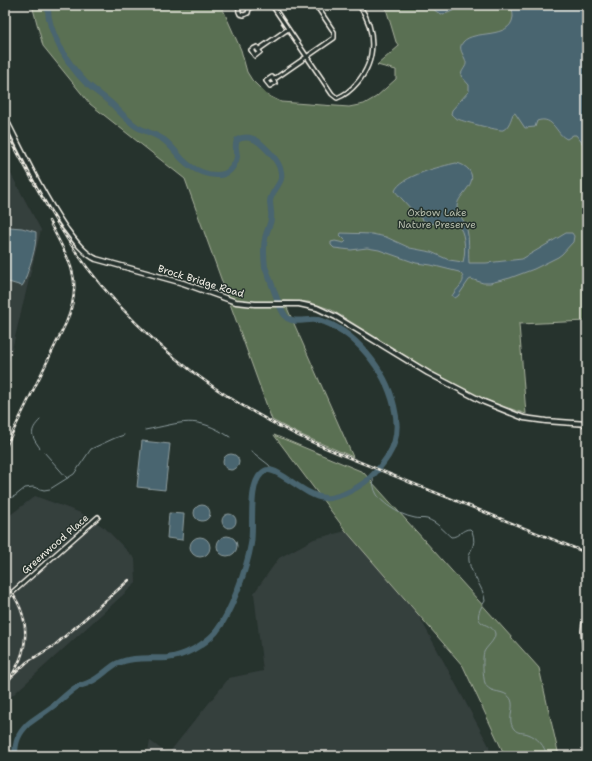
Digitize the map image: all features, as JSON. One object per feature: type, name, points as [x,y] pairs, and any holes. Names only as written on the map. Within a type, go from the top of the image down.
[{"type":"street","points":[[242,5],[238,9],[241,15],[247,14],[249,9],[255,5]]},
{"type":"street","points":[[247,5],[249,9]]},
{"type":"street","points":[[272,5],[332,94],[337,98],[351,89],[360,80],[370,59],[372,34],[367,18],[359,5]]},
{"type":"street","points":[[273,80],[332,41],[335,36],[334,32],[316,5]]},
{"type":"street","points":[[258,50],[288,29]]},
{"type":"street","name":"Brock Bridge Road","points":[[5,118],[54,211],[72,237],[90,256],[184,284],[228,300],[245,303],[307,306],[325,311],[428,373],[484,402],[512,414],[534,420],[587,424]]},
{"type":"street","name":"Greenwood Place","points":[[5,599],[98,517]]},
{"type":"street","points":[[586,620],[583,631],[587,678]]},
{"type":"shaded area","points":[[5,163],[41,230],[5,378]]},
{"type":"shaded area","points":[[35,496],[81,513],[105,528],[135,559],[136,583],[5,702],[5,519]]},
{"type":"shaded area","points":[[346,531],[419,616],[489,746],[490,756],[147,756],[150,741],[168,754],[229,678],[263,671],[254,593],[279,558],[314,539]]},
{"type":"green space","name":"Oxbow Lake Nature Preserve","points":[[32,5],[221,5],[241,50],[247,72],[252,80],[267,95],[281,102],[349,107],[364,104],[376,97],[396,79],[396,70],[377,65],[399,46],[396,42],[385,5],[587,5],[587,321],[519,324],[526,414],[485,400],[430,371],[330,309],[308,302],[284,301],[353,457],[299,434],[272,420],[185,179],[90,104],[43,46]]},
{"type":"green space","points":[[274,435],[363,472],[539,668],[559,756],[505,756],[463,666],[346,531]]},
{"type":"water","points":[[429,5],[486,5],[458,9],[442,14],[436,12]]},
{"type":"water","points":[[510,5],[587,5],[587,149],[576,135],[573,135],[567,139],[547,121],[537,121],[535,127],[525,128],[515,113],[513,114],[507,127],[500,130],[480,126],[455,118],[451,114],[452,110],[469,91],[469,85],[461,76],[466,62],[461,45],[468,38],[499,32],[505,29],[510,24],[513,17]]},
{"type":"water","points":[[456,163],[466,167],[471,175],[470,184],[457,206],[467,231],[469,263],[486,263],[522,259],[566,233],[572,233],[574,236],[573,242],[558,257],[534,269],[510,278],[490,283],[483,283],[471,279],[455,298],[452,296],[463,281],[462,275],[459,272],[416,263],[379,250],[367,248],[351,250],[334,248],[331,245],[331,242],[335,241],[344,243],[346,241],[340,235],[341,233],[372,234],[386,237],[410,248],[431,252],[449,260],[463,262],[465,251],[464,240],[462,231],[458,226],[448,223],[429,223],[423,220],[395,191],[398,186],[413,176],[422,172]]},
{"type":"water","points":[[5,228],[22,228],[36,232],[34,251],[22,286],[5,281]]},
{"type":"water","points":[[142,441],[170,444],[165,490],[137,487]]},
{"type":"water","points":[[231,454],[237,456],[239,462],[237,468],[231,470],[225,468],[223,462],[225,456]]},
{"type":"water","points":[[199,505],[205,505],[210,510],[208,519],[205,521],[199,521],[194,516],[194,510]]},
{"type":"water","points":[[169,513],[184,514],[182,540],[167,538]]},
{"type":"water","points":[[226,514],[232,514],[236,518],[236,524],[232,528],[226,528],[222,524],[222,518]]},
{"type":"water","points":[[227,536],[234,539],[237,546],[234,553],[227,556],[220,553],[217,546],[220,539]]},
{"type":"water","points":[[200,537],[207,540],[210,547],[207,554],[200,557],[193,554],[190,547],[193,540]]},
{"type":"waterway","points":[[15,756],[19,735],[28,724],[75,688],[94,680],[122,661],[141,658],[167,658],[181,655],[200,645],[216,632],[222,624],[233,602],[246,565],[252,536],[254,487],[264,471],[273,471],[310,493],[332,498],[358,487],[374,474],[388,456],[394,444],[396,431],[394,406],[384,379],[376,366],[356,342],[344,332],[318,320],[291,320],[287,318],[281,309],[265,267],[264,257],[265,239],[271,217],[270,201],[281,179],[280,169],[271,154],[258,141],[249,138],[240,138],[237,140],[236,145],[236,160],[226,173],[213,175],[192,167],[183,160],[164,140],[130,122],[112,104],[79,76],[66,57],[55,36],[48,15],[48,5]]},
{"type":"waterway","points":[[40,420],[34,427],[32,434],[40,448]]},
{"type":"waterway","points":[[145,430],[188,422],[207,425],[230,437]]},
{"type":"waterway","points":[[5,500],[15,496],[25,488],[33,487],[44,490],[50,489],[74,474],[91,449],[124,435]]},
{"type":"waterway","points":[[251,451],[269,465],[273,471]]},
{"type":"waterway","points":[[44,452],[67,478]]},
{"type":"waterway","points":[[373,476],[377,494],[382,501],[395,511],[411,517],[431,520],[451,537],[454,537],[467,529],[472,531],[474,541],[469,554],[469,561],[472,572],[482,591],[485,601],[478,616],[482,623],[494,630],[495,634],[494,639],[483,655],[485,683],[491,690],[504,693],[510,698],[512,702],[511,720],[514,729],[516,731],[531,735],[542,745],[547,756]]},
{"type":"railway","points":[[5,129],[49,209],[73,248],[87,267],[101,285],[144,331],[192,371],[244,406],[299,436],[354,460],[587,553]]},
{"type":"railway","points":[[5,448],[66,323],[72,307],[74,294],[72,270],[49,221]]},
{"type":"railway","points":[[9,679],[27,662],[55,645],[129,580]]},
{"type":"railway","points":[[5,584],[14,596],[20,609],[24,621],[25,634],[24,647],[20,660],[5,685]]}]
